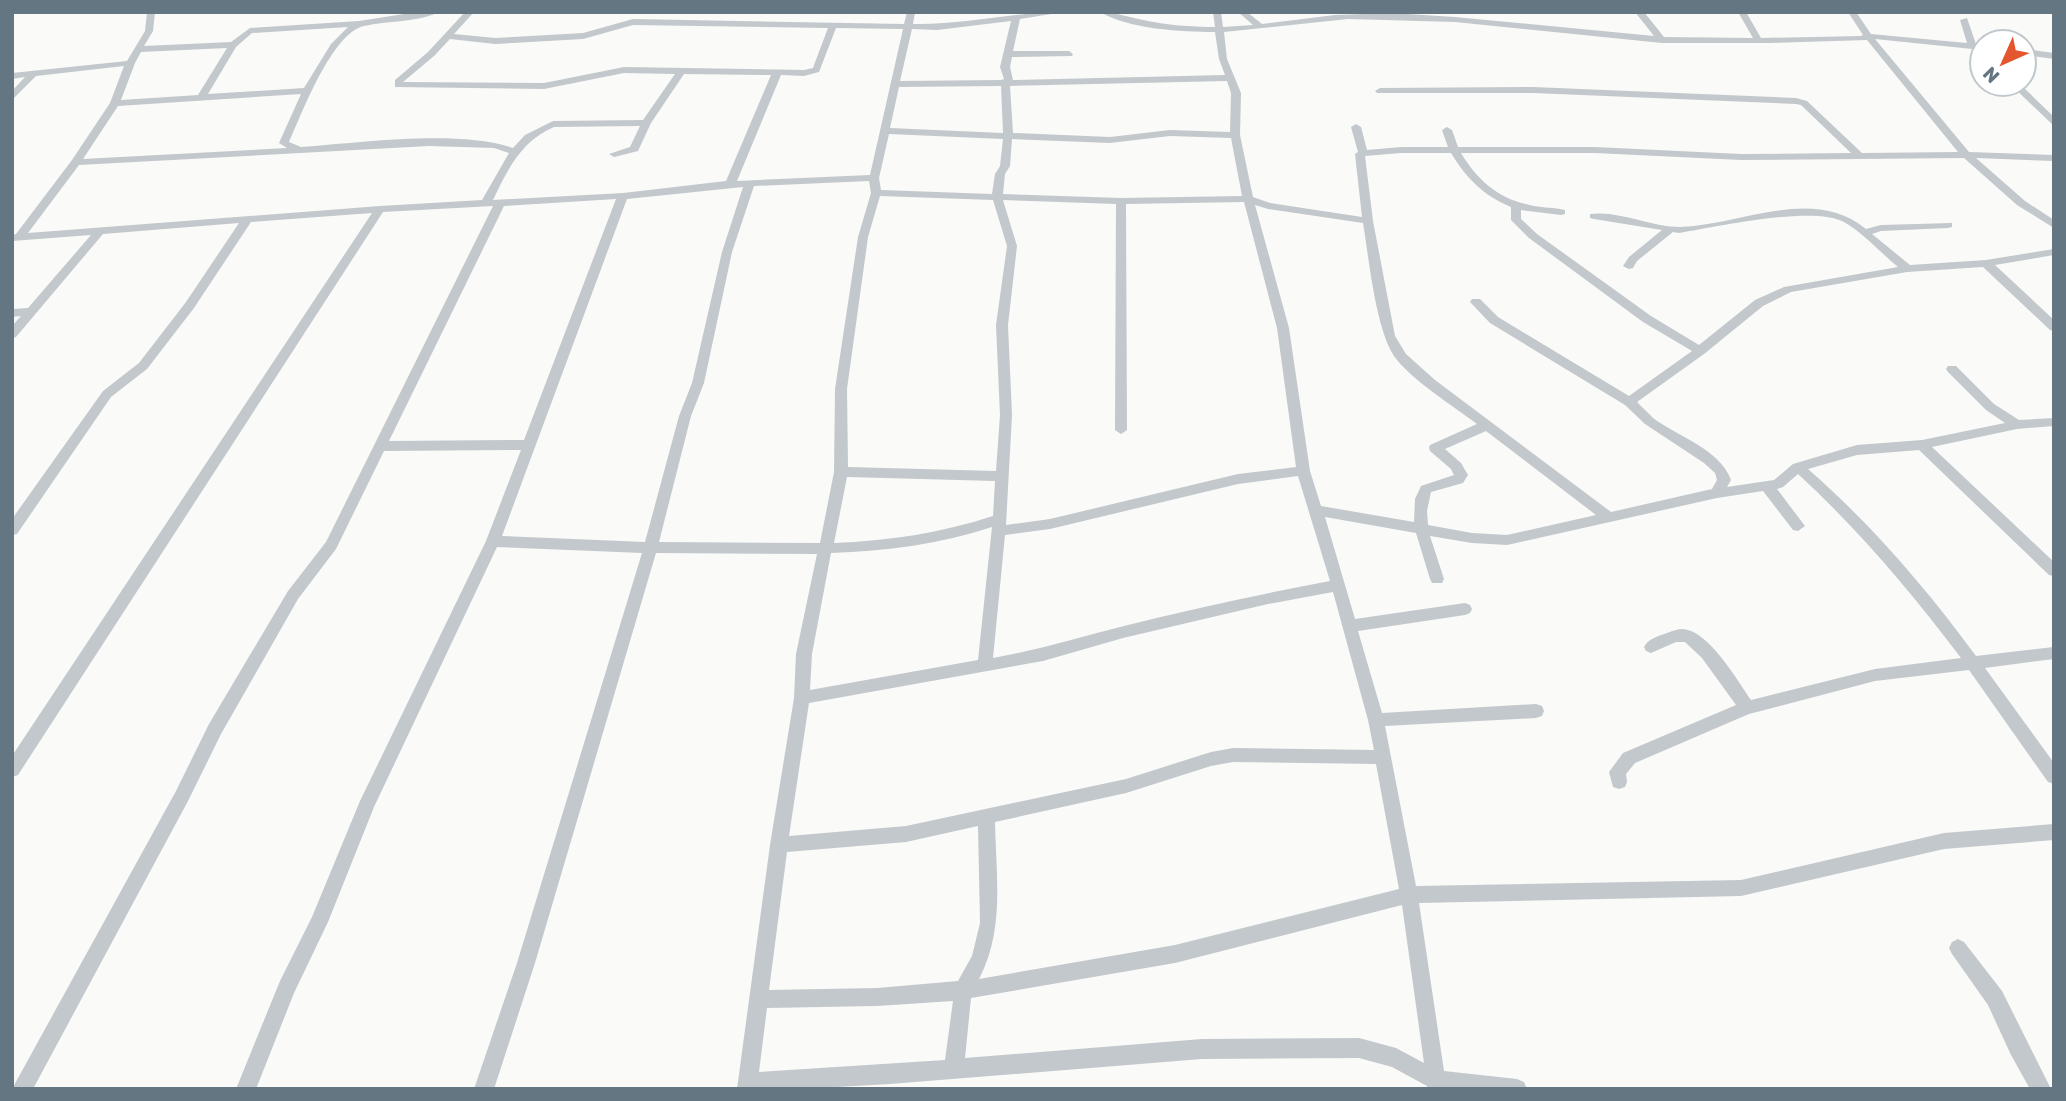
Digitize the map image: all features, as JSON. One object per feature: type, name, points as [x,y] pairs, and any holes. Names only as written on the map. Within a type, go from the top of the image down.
[{"type":"street","points":[[16,238],[76,162],[115,103],[130,63],[149,31],[150,12]]},
{"type":"street","points":[[201,98],[233,45],[244,33],[257,29],[342,28],[435,12]]},
{"type":"street","points":[[470,12],[449,36],[398,82],[398,85],[544,86],[614,70],[777,73],[816,69],[833,25]]},
{"type":"street","points":[[810,24],[815,12]]},
{"type":"street","points":[[449,36],[495,41],[583,36],[633,22],[833,25],[909,19],[969,24],[1060,12]]},
{"type":"street","points":[[1104,12],[1144,24],[1184,29],[1220,30],[1307,20],[1404,15],[1662,40],[1861,39],[1868,36],[1968,46]]},
{"type":"street","points":[[1217,12],[1223,60],[1236,93],[1235,135],[1248,199],[1283,328],[1303,471],[1317,510],[1376,720],[1409,895],[1436,1085]]},
{"type":"street","points":[[1242,12],[1260,27]]},
{"type":"street","points":[[1639,12],[1662,40]]},
{"type":"street","points":[[1742,12],[1758,40]]},
{"type":"street","points":[[1852,12],[1868,36],[1966,155],[2021,203],[2054,225]]},
{"type":"street","points":[[992,81],[999,77],[1005,67],[1016,17]]},
{"type":"street","points":[[909,19],[863,237],[841,389],[841,472],[804,654],[802,698],[779,845],[748,1085],[1202,1049],[1359,1048],[1396,1058],[1436,1085],[1517,1089]]},
{"type":"street","points":[[1964,20],[1968,28]]},
{"type":"street","points":[[270,152],[284,143],[342,28]]},
{"type":"street","points":[[139,49],[233,45]]},
{"type":"street","points":[[1009,54],[1069,54]]},
{"type":"street","points":[[12,76],[130,63]]},
{"type":"street","points":[[985,666],[1000,525],[1006,415],[1002,325],[1012,246],[997,197],[1000,174],[1005,166],[1007,134],[1005,67]]},
{"type":"street","points":[[614,154],[634,149],[646,123],[681,71]]},
{"type":"street","points":[[730,184],[777,73]]},
{"type":"street","points":[[12,97],[33,74]]},
{"type":"street","points":[[895,84],[1228,78]]},
{"type":"street","points":[[1380,91],[1533,90],[1792,100],[1804,103],[1816,118],[1861,157]]},
{"type":"street","points":[[115,103],[308,91]]},
{"type":"street","points":[[2029,98],[2054,123]]},
{"type":"street","points":[[22,1089],[182,796],[215,729],[293,595],[331,545],[382,446],[493,203],[512,151],[539,128],[552,124],[646,123]]},
{"type":"street","points":[[1356,127],[1363,152],[1359,158],[1368,221],[1390,336],[1401,357],[1607,516]]},
{"type":"street","points":[[1447,130],[1453,150],[1477,181],[1496,196],[1516,205],[1561,212]]},
{"type":"street","points":[[886,131],[1110,140],[1170,133],[1235,135]]},
{"type":"street","points":[[284,143],[298,149]]},
{"type":"street","points":[[76,162],[298,149],[477,143],[506,147],[512,151]]},
{"type":"street","points":[[1363,152],[1595,150],[1741,157],[1966,155],[2054,158]]},
{"type":"street","points":[[16,238],[380,209],[623,196],[730,184],[875,186],[997,197],[1121,201],[1248,199],[1268,206],[1368,221]]},
{"type":"street","points":[[484,1089],[526,963],[650,549],[685,416],[698,383],[727,252],[749,185]]},
{"type":"street","points":[[246,1089],[286,988],[319,922],[366,806],[493,541],[623,196]]},
{"type":"street","points":[[1121,201],[1121,430]]},
{"type":"street","points":[[1516,205],[1516,220],[1533,236],[1647,319],[1700,351]]},
{"type":"street","points":[[12,770],[380,209]]},
{"type":"street","points":[[1594,216],[1669,230],[1814,210],[1849,220],[1906,269]]},
{"type":"street","points":[[12,530],[107,394],[143,366],[190,305],[247,220]]},
{"type":"street","points":[[1863,233],[1881,228],[1948,225]]},
{"type":"street","points":[[12,334],[102,230]]},
{"type":"street","points":[[1629,266],[1633,259],[1669,230]]},
{"type":"street","points":[[1629,402],[1700,351],[1759,303],[1788,289],[1906,269],[1986,262],[2054,252]]},
{"type":"street","points":[[1986,262],[2054,327]]},
{"type":"street","points":[[1476,302],[1494,320],[1629,402],[1649,421],[1709,460],[1745,489]]},
{"type":"street","points":[[12,313],[30,312]]},
{"type":"street","points":[[1952,369],[1990,407],[2017,425]]},
{"type":"street","points":[[1317,510],[1472,538],[1507,540],[1717,493],[1778,484],[1798,467],[1857,450],[1922,445],[2017,425],[2054,422]]},
{"type":"street","points":[[1437,579],[1423,530],[1419,501],[1426,489],[1460,478],[1456,466],[1437,450],[1436,445],[1487,425]]},
{"type":"street","points":[[382,446],[529,445]]},
{"type":"street","points":[[1922,445],[2054,571]]},
{"type":"street","points":[[1798,467],[1835,497],[1888,556],[1973,664],[2054,777]]},
{"type":"street","points":[[493,541],[650,549],[877,547],[1000,525],[1050,524],[1238,479],[1303,471]]},
{"type":"street","points":[[1717,493],[1724,480],[1721,471]]},
{"type":"street","points":[[841,472],[1003,476]]},
{"type":"street","points":[[1767,486],[1798,526]]},
{"type":"street","points":[[802,698],[1042,655],[1124,632],[1338,584]]},
{"type":"street","points":[[1351,626],[1465,609]]},
{"type":"street","points":[[1651,647],[1682,635],[1691,636],[1706,651],[1747,708]]},
{"type":"street","points":[[1619,782],[1617,772],[1629,758],[1747,708],[1875,675],[2054,653]]},
{"type":"street","points":[[1376,720],[1536,711]]},
{"type":"street","points":[[779,845],[906,834],[1126,786],[1211,759],[1233,755],[1382,757]]},
{"type":"street","points":[[954,1069],[963,990],[980,959],[989,923],[986,817]]},
{"type":"street","points":[[760,999],[853,998],[963,990],[1175,954],[1409,895],[1464,891],[1741,888],[1944,841],[2054,832]]},
{"type":"street","points":[[1958,948],[1995,998],[2041,1089]]}]
